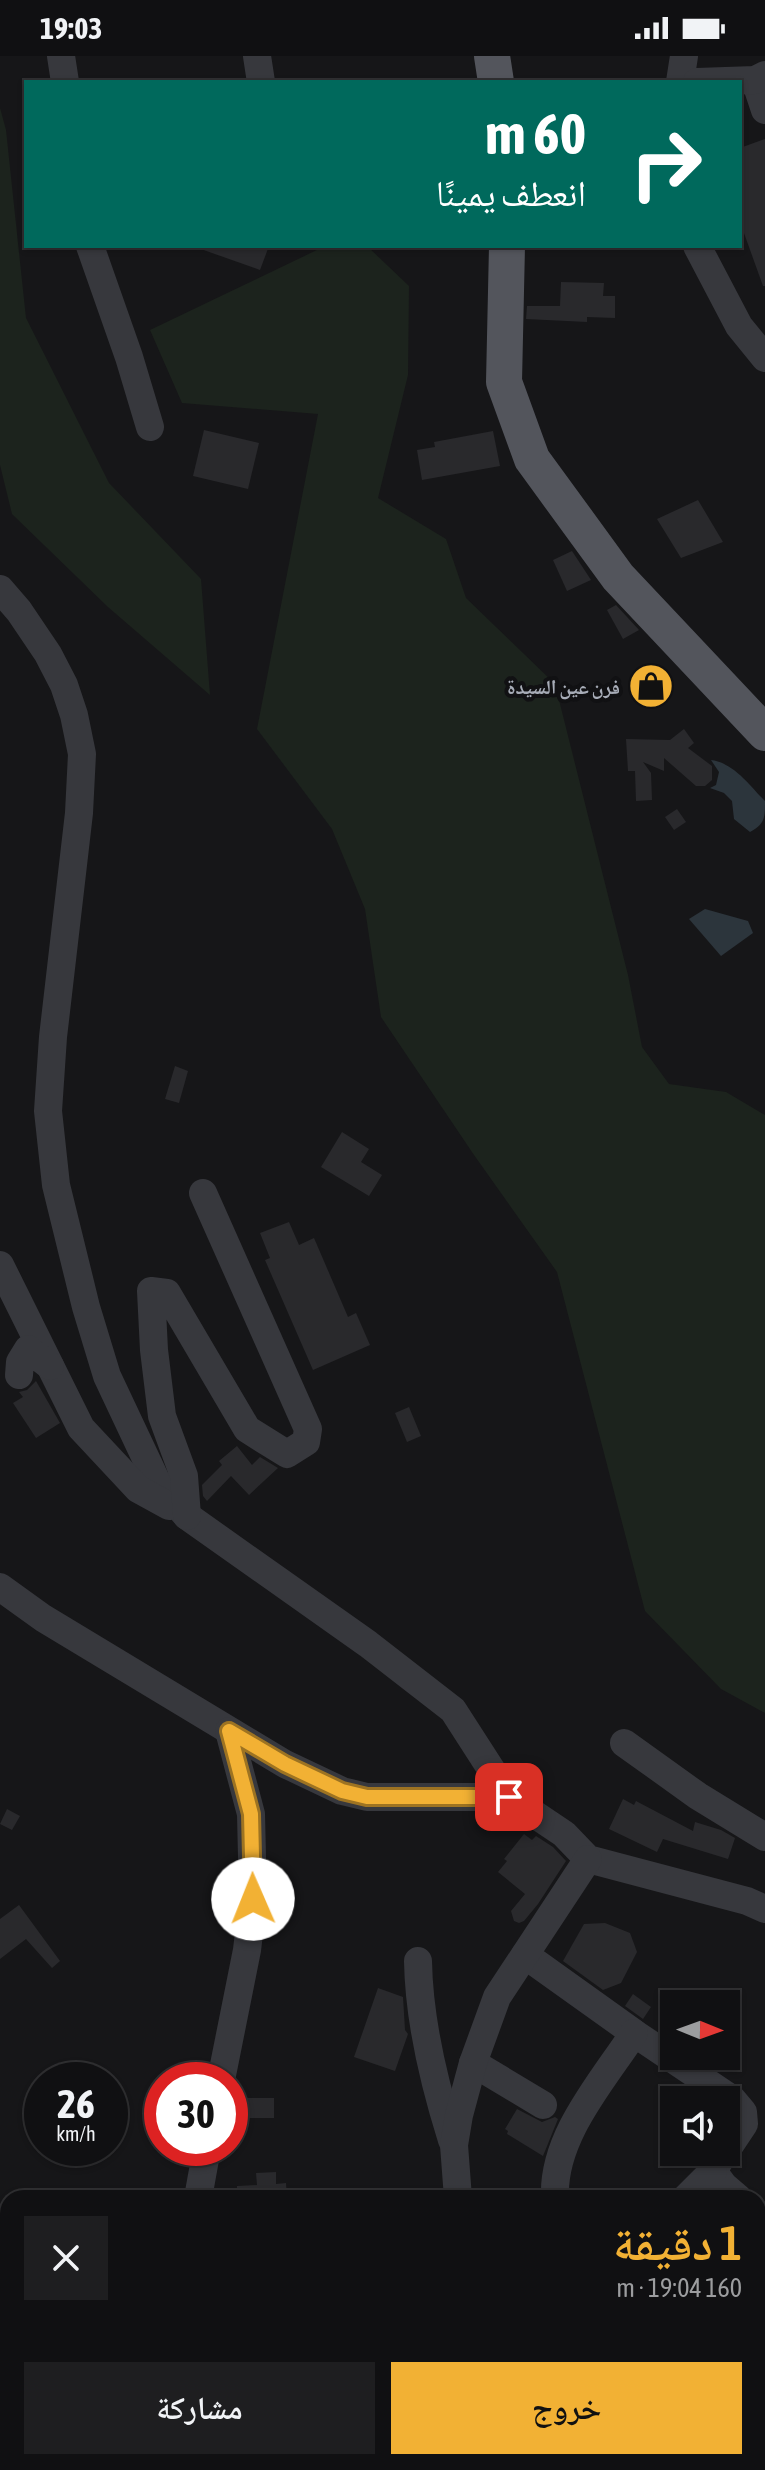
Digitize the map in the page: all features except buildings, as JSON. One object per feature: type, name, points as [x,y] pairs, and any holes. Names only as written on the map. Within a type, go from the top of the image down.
[{"type":"main road","points":[[492,56],[496,80]]},
{"type":"main road","points":[[507,248],[504,382],[532,459],[618,577],[765,733]]},
{"type":"street","points":[[61,56],[65,80]]},
{"type":"street","points":[[257,56],[261,80]]},
{"type":"street","points":[[680,80],[684,56]]},
{"type":"street","points":[[728,80],[760,78],[765,110]]},
{"type":"street","points":[[91,248],[150,427]]},
{"type":"street","points":[[698,248],[739,326],[765,358]]},
{"type":"street","points":[[0,589],[33,632],[64,685],[82,754],[48,1111],[56,1185],[86,1307],[107,1376],[156,1480],[187,1516]]},
{"type":"street","points":[[187,1516],[184,1476],[162,1416],[151,1291],[167,1293],[247,1429],[287,1454],[306,1442],[308,1429],[203,1193]]},
{"type":"street","points":[[0,1265],[81,1428],[138,1489],[187,1516],[368,1644],[453,1710],[509,1797],[564,1834],[588,1859],[747,1901],[765,1909]]},
{"type":"street","points":[[19,1375],[20,1362],[28,1349],[50,1367]]},
{"type":"street","points":[[0,1587],[43,1618],[229,1731],[285,1764],[342,1791],[367,1797],[509,1797]]},
{"type":"street","points":[[225,2062],[247,1950],[253,1899],[251,1814],[229,1731]]},
{"type":"street","points":[[624,1743],[698,1796],[765,1837]]},
{"type":"street","points":[[454,2145],[473,2063],[497,1997],[588,1859]]},
{"type":"street","points":[[525,1955],[713,2086]]},
{"type":"street","points":[[418,1961],[419,1997],[441,2105],[454,2145],[457,2190]]},
{"type":"street","points":[[555,2190],[560,2157],[575,2123],[634,2033]]},
{"type":"street","points":[[473,2063],[543,2105]]},
{"type":"street","points":[[740,2108],[744,2124],[740,2130]]},
{"type":"street","points":[[199,2190],[204,2166]]},
{"type":"street","points":[[693,2190],[714,2166]]},
{"type":"street","points":[[722,2166],[724,2186],[729,2190]]},
{"type":"shaded area","points":[[0,108],[6,130],[26,318],[109,483],[201,579],[210,695],[108,607],[12,514],[0,465]]},
{"type":"shaded area","points":[[369,248],[409,286],[408,375],[378,498],[446,539],[466,598],[555,684],[628,975],[642,1047],[669,1084],[726,1092],[765,1115],[765,1713],[721,1689],[645,1611],[557,1272],[381,1017],[365,909],[332,829],[257,729],[318,414],[182,403],[150,330],[319,249]]},
{"type":"shaded area","points":[[711,760],[734,770],[765,801],[763,820],[750,832],[734,819],[732,801],[724,793],[710,788],[716,785],[719,772]]},
{"type":"shaded area","points":[[705,909],[748,921],[753,933],[721,956],[689,919]]},
{"type":"place","name":"فرن عين السيدة","points":[[651,686]]},
{"type":"route","points":[[253,1899],[251,1814],[229,1731],[285,1764],[342,1791],[367,1797],[509,1797]]}]
